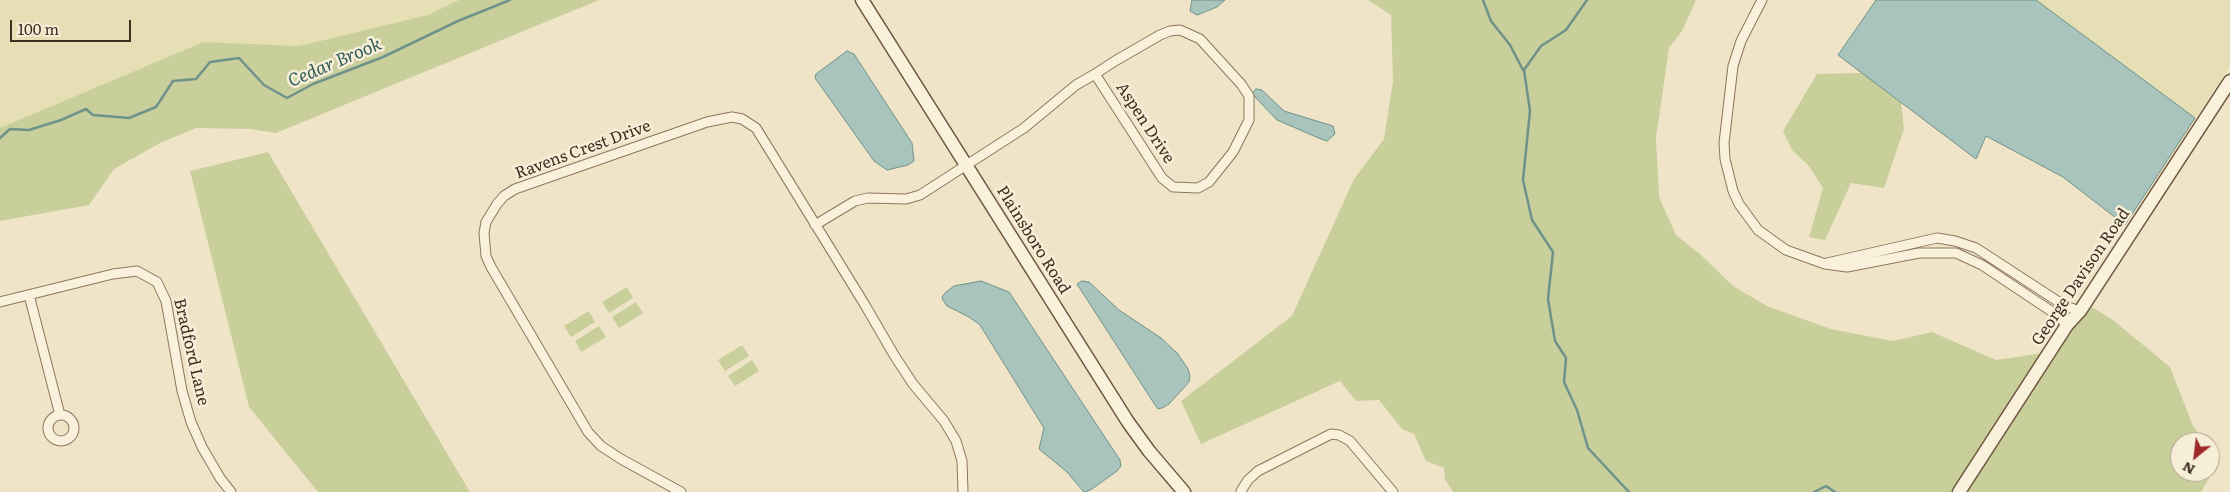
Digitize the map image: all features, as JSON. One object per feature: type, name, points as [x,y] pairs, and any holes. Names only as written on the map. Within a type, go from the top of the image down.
[{"type":"street","name":"Plainsboro Road","points":[[862,0],[1128,422],[1149,451],[1184,492]]},
{"type":"street","points":[[1762,0],[1741,40],[1733,66],[1724,143],[1725,159],[1733,191],[1748,218],[1758,230],[1786,250],[1825,264],[1847,267],[1925,252],[1956,253],[1982,264],[2057,315],[2067,325]]},
{"type":"street","name":"Aspen Drive","points":[[967,166],[1024,128],[1061,97],[1095,74],[1165,33],[1180,30],[1200,39],[1241,84],[1249,96],[1249,120],[1233,152],[1209,182],[1198,188],[1173,186],[1162,178],[1095,74]]},
{"type":"street","name":"George Davison Road","points":[[1958,492],[2067,325],[2080,311],[2230,81]]},
{"type":"street","name":"Ravens Crest Drive","points":[[681,492],[615,456],[600,446],[588,432],[491,267],[484,244],[484,233],[490,214],[504,196],[529,183],[707,122],[732,117],[742,119],[756,128],[866,305],[894,355],[913,384],[944,421],[952,434],[962,460],[964,492]]},
{"type":"street","points":[[816,225],[855,201],[868,198],[906,199],[920,195],[967,166]]},
{"type":"street","points":[[1825,264],[1904,244],[1937,238],[1955,240],[1976,248],[2065,306],[2080,311]]},
{"type":"street","points":[[1904,244],[1907,255]]},
{"type":"street","points":[[1997,275],[2003,265]]},
{"type":"street","name":"Bradford Lane","points":[[0,302],[113,274],[137,271],[157,282],[166,301],[182,391],[191,422],[202,447],[220,478],[231,492]]},
{"type":"street","points":[[30,295],[60,415]]},
{"type":"street","points":[[1241,491],[1248,480],[1258,471],[1331,434],[1350,441],[1393,492]]},
{"type":"shaded area","points":[[0,0],[459,0],[428,15],[299,46],[202,42],[0,128]]},
{"type":"shaded area","points":[[2036,0],[2230,0],[2230,66],[2195,118]]},
{"type":"green space","points":[[459,0],[599,0],[276,133],[250,129],[196,128],[162,142],[114,169],[89,205],[0,221],[0,128],[203,42],[299,46],[428,15]]},
{"type":"green space","points":[[1368,0],[1696,0],[1682,31],[1669,48],[1656,138],[1659,197],[1676,235],[1700,254],[1733,286],[1767,306],[1831,329],[1893,341],[1932,332],[1996,360],[2043,353],[2087,304],[2113,320],[2170,367],[2193,426],[2198,432],[2170,432],[2170,482],[2207,482],[2201,492],[1453,492],[1445,479],[1444,468],[1426,461],[1414,434],[1402,429],[1379,400],[1356,401],[1340,381],[1201,444],[1181,401],[1292,316],[1354,179],[1384,139],[1393,81],[1391,15]]},
{"type":"green space","points":[[1876,0],[2036,0],[2195,118],[2125,225],[2063,177],[1986,136],[1976,159],[1901,101],[1904,129],[1884,188],[1851,183],[1825,240],[1809,237],[1823,188],[1809,166],[1792,150],[1783,131],[1817,74],[1861,73],[1838,55]]},
{"type":"green space","points":[[268,152],[470,492],[318,492],[249,407],[190,171]]},
{"type":"green space","points":[[627,287],[633,298],[609,313],[602,302]]},
{"type":"green space","points":[[636,302],[643,313],[619,328],[612,317]]},
{"type":"green space","points":[[589,311],[595,322],[571,337],[564,326]]},
{"type":"green space","points":[[599,326],[606,337],[581,352],[575,341]]},
{"type":"green space","points":[[742,345],[749,356],[725,371],[718,360]]},
{"type":"green space","points":[[752,360],[759,371],[735,386],[728,376]]},
{"type":"water","points":[[1192,0],[1225,0],[1217,7],[1197,15],[1190,11]]},
{"type":"water","points":[[1876,0],[2036,0],[2195,118],[2125,225],[2063,177],[1986,136],[1976,159],[1838,55]]},
{"type":"water","points":[[847,51],[854,54],[912,143],[914,161],[908,165],[887,170],[874,161],[815,78],[816,74]]},
{"type":"water","points":[[1256,89],[1262,90],[1284,111],[1333,126],[1335,134],[1327,141],[1277,120],[1252,93]]},
{"type":"water","points":[[981,281],[1009,292],[1120,460],[1121,466],[1117,471],[1092,489],[1083,491],[1067,472],[1039,449],[1044,428],[980,325],[947,306],[943,300],[942,297],[954,286]]},
{"type":"water","points":[[1082,281],[1089,282],[1119,310],[1161,338],[1178,354],[1188,369],[1189,382],[1169,404],[1158,409],[1155,405],[1077,284]]},
{"type":"waterway","name":"Cedar Brook","points":[[0,138],[10,129],[29,130],[61,120],[86,109],[93,115],[129,118],[156,107],[173,81],[196,79],[210,62],[239,58],[264,85],[287,98],[313,84],[383,57],[458,21],[510,0]]},
{"type":"waterway","name":"Cedar Brook","points":[[1483,0],[1491,21],[1510,45],[1523,70]]},
{"type":"waterway","points":[[1587,0],[1566,30],[1541,46],[1524,70],[1530,111],[1523,180],[1532,220],[1553,252],[1548,299],[1555,341],[1566,358],[1564,382],[1577,410],[1588,448],[1629,492]]},
{"type":"waterway","points":[[1814,492],[1826,486],[1835,492]]}]
